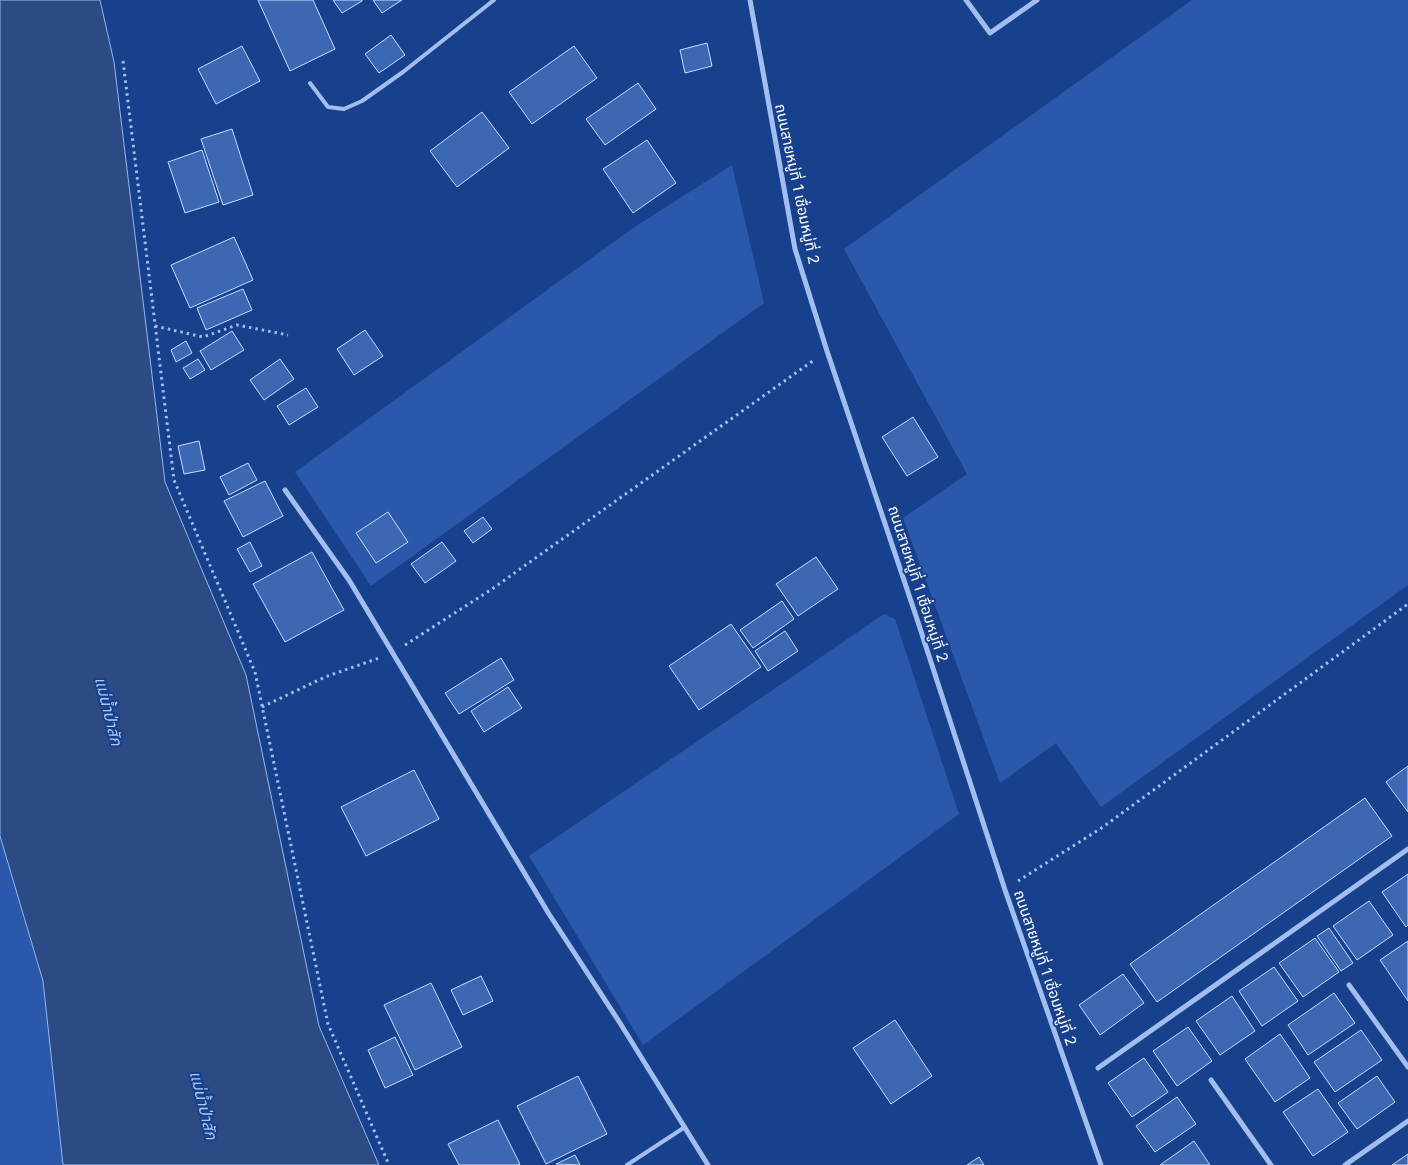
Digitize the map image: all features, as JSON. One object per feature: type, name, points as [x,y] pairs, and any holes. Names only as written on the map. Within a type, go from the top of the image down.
[{"type":"street","name":"ถนนสายหมู่ที่ 1 เชื่อมหมู่ที่ 2","points":[[750,0],[795,249],[1005,890],[1101,1165]]},
{"type":"street","points":[[966,0],[990,33],[1037,0]]},
{"type":"street","points":[[286,490],[348,580],[549,914],[708,1165]]},
{"type":"street","points":[[1098,1068],[1408,848]]},
{"type":"street","points":[[1349,985],[1408,1067]]},
{"type":"street","points":[[1211,1080],[1271,1165]]},
{"type":"street","points":[[1345,1165],[1408,1120]]},
{"type":"lane","points":[[310,83],[328,107],[344,109],[362,101],[494,0]]},
{"type":"lane","points":[[627,1165],[685,1127]]},
{"type":"path","points":[[123,61],[174,480],[255,672],[328,1024],[389,1165]]},
{"type":"path","points":[[155,326],[203,338],[237,325],[288,335]]},
{"type":"path","points":[[262,707],[325,677],[392,653],[492,589],[827,351]]},
{"type":"path","points":[[1005,890],[1103,827],[1408,604]]},
{"type":"shaded area","points":[[1192,0],[1408,0],[1408,585],[1101,807],[1056,743],[1000,783],[903,518],[967,474],[844,249]]},
{"type":"shaded area","points":[[732,165],[764,303],[371,586],[295,472],[633,228]]},
{"type":"shaded area","points":[[884,614],[895,619],[959,814],[643,1045],[529,856]]},
{"type":"shaded area","points":[[0,836],[43,981],[63,1165],[0,1165]]},
{"type":"water","name":"แม่น้ำป่าสัก","points":[[0,0],[100,0],[114,62],[165,482],[246,675],[319,1026],[379,1165],[63,1165],[43,981],[0,836]]},
{"type":"building","points":[[258,0],[313,0],[335,49],[290,71]]},
{"type":"building","points":[[333,0],[362,0],[362,1],[342,13]]},
{"type":"building","points":[[373,0],[402,0],[382,13]]},
{"type":"building","points":[[391,35],[405,55],[379,73],[365,54]]},
{"type":"building","points":[[707,43],[712,66],[685,73],[680,50]]},
{"type":"building","points":[[242,46],[260,81],[216,104],[198,69]]},
{"type":"building","points":[[574,46],[597,78],[532,124],[509,92]]},
{"type":"building","points":[[638,83],[656,109],[605,145],[586,119]]},
{"type":"building","points":[[482,112],[509,148],[457,187],[430,151]]},
{"type":"building","points":[[232,129],[253,195],[223,205],[201,139]]},
{"type":"building","points":[[647,140],[676,183],[633,213],[603,169]]},
{"type":"building","points":[[202,150],[219,202],[185,213],[168,162]]},
{"type":"building","points":[[234,237],[253,280],[190,308],[171,265]]},
{"type":"building","points":[[243,289],[252,310],[206,330],[197,308]]},
{"type":"building","points":[[365,330],[383,356],[354,375],[337,349]]},
{"type":"building","points":[[232,331],[244,350],[211,370],[200,351]]},
{"type":"building","points":[[186,341],[192,353],[176,362],[171,350]]},
{"type":"building","points":[[198,359],[205,370],[190,379],[183,368]]},
{"type":"building","points":[[280,359],[294,379],[264,400],[250,380]]},
{"type":"building","points":[[306,388],[318,407],[289,425],[277,406]]},
{"type":"building","points":[[913,417],[938,457],[907,476],[882,437]]},
{"type":"building","points":[[199,441],[205,470],[184,474],[178,446]]},
{"type":"building","points":[[248,463],[257,480],[229,495],[220,477]]},
{"type":"building","points":[[265,481],[283,516],[243,537],[224,501]]},
{"type":"building","points":[[388,512],[408,542],[376,563],[356,533]]},
{"type":"building","points":[[483,517],[492,529],[473,543],[464,531]]},
{"type":"building","points":[[250,542],[262,566],[250,572],[237,549]]},
{"type":"building","points":[[442,542],[456,561],[425,583],[411,564]]},
{"type":"building","points":[[312,552],[344,610],[285,642],[253,584]]},
{"type":"building","points":[[816,557],[838,589],[798,616],[776,584]]},
{"type":"building","points":[[782,601],[794,619],[753,648],[740,630]]},
{"type":"building","points":[[731,624],[761,667],[699,710],[669,666]]},
{"type":"building","points":[[785,631],[798,651],[768,671],[755,651]]},
{"type":"building","points":[[501,658],[514,680],[459,714],[445,693]]},
{"type":"building","points":[[508,687],[522,708],[484,732],[471,711]]},
{"type":"building","points":[[1408,766],[1408,812],[1386,782]]},
{"type":"building","points":[[414,770],[439,819],[366,856],[341,807]]},
{"type":"building","points":[[1365,798],[1392,836],[1157,1002],[1130,964]]},
{"type":"building","points":[[1408,874],[1408,925],[1406,927],[1382,892]]},
{"type":"building","points":[[1369,901],[1393,935],[1357,960],[1333,926]]},
{"type":"building","points":[[1329,928],[1353,963],[1341,971],[1317,936]]},
{"type":"building","points":[[1315,938],[1339,972],[1303,997],[1279,963]]},
{"type":"building","points":[[1408,941],[1408,1001],[1380,960]]},
{"type":"building","points":[[1274,967],[1298,1001],[1262,1026],[1239,991]]},
{"type":"building","points":[[1123,974],[1144,1003],[1100,1035],[1079,1005]]},
{"type":"building","points":[[481,976],[493,1001],[463,1015],[451,990]]},
{"type":"building","points":[[431,983],[462,1047],[415,1070],[384,1005]]},
{"type":"building","points":[[1334,993],[1355,1023],[1308,1055],[1288,1025]]},
{"type":"building","points":[[1232,996],[1255,1031],[1220,1055],[1196,1021]]},
{"type":"building","points":[[895,1020],[932,1076],[891,1104],[853,1048]]},
{"type":"building","points":[[1188,1027],[1212,1061],[1177,1086],[1153,1051]]},
{"type":"building","points":[[1361,1030],[1382,1060],[1335,1092],[1314,1062]]},
{"type":"building","points":[[1280,1034],[1310,1078],[1275,1102],[1245,1059]]},
{"type":"building","points":[[395,1037],[413,1075],[385,1088],[368,1050]]},
{"type":"building","points":[[1144,1058],[1168,1092],[1132,1117],[1108,1083]]},
{"type":"building","points":[[578,1076],[607,1134],[546,1164],[517,1106]]},
{"type":"building","points":[[1377,1076],[1395,1102],[1357,1129],[1338,1103]]},
{"type":"building","points":[[1318,1089],[1348,1132],[1313,1156],[1283,1112]]},
{"type":"building","points":[[1177,1097],[1196,1124],[1155,1152],[1136,1126]]},
{"type":"building","points":[[498,1120],[520,1164],[459,1165],[448,1144]]},
{"type":"building","points":[[1194,1141],[1210,1165],[1160,1165]]},
{"type":"building","points":[[1408,1154],[1408,1165],[1392,1165]]},
{"type":"building","points":[[575,1155],[580,1165],[556,1164]]},
{"type":"building","points":[[979,1157],[984,1165],[967,1165]]}]
